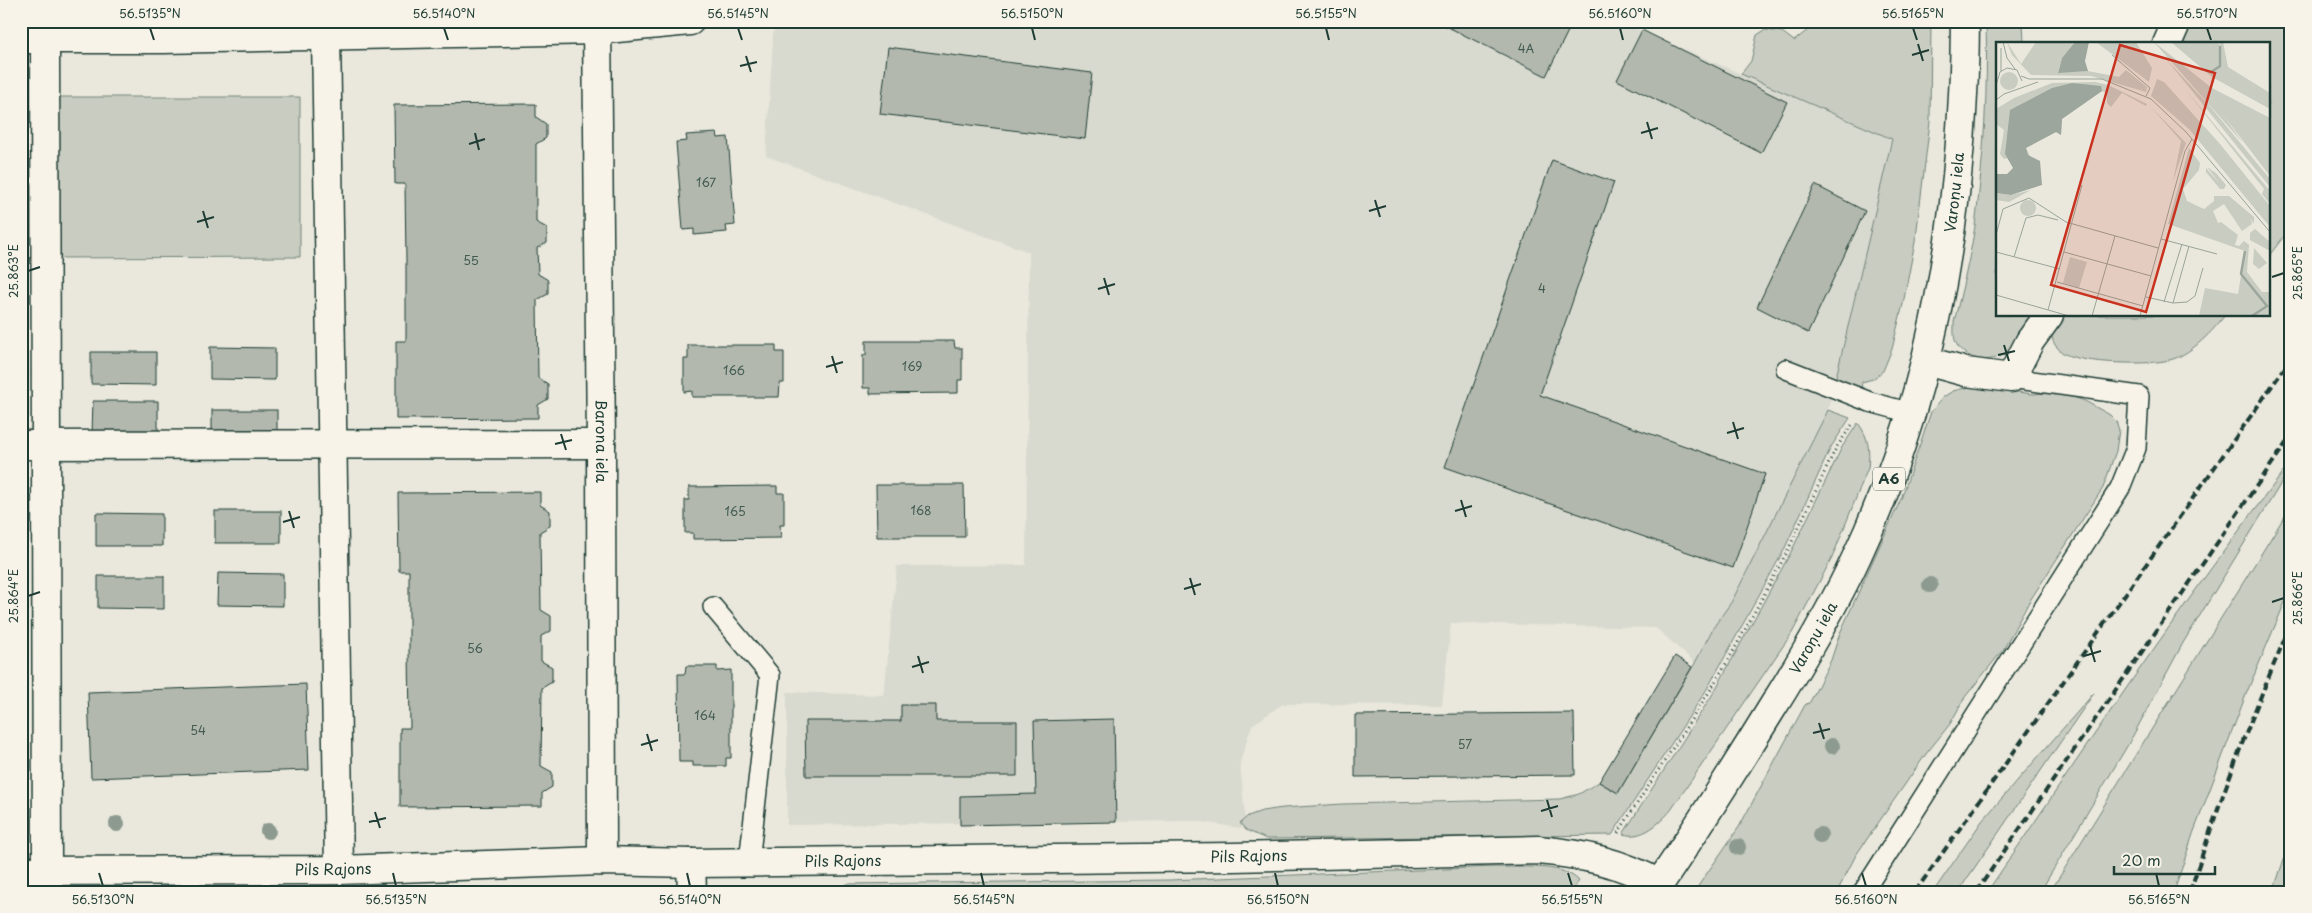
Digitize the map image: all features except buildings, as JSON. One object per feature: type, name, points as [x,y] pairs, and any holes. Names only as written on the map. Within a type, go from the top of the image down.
[{"type":"main road","points":[[34,870],[33,40],[164,30],[326,34],[596,26],[690,21]]},
{"type":"main road","name":"Varoņu iela","points":[[1657,888],[1712,806],[1798,666],[1832,606],[1857,556],[1884,492],[1911,413],[1926,361],[1941,293],[1952,221],[1960,146],[1965,21]]},
{"type":"main road","points":[[2168,42],[2177,21]]},
{"type":"main road","name":"Barona iela","points":[[596,26],[601,444],[602,861]]},
{"type":"main road","points":[[326,34],[339,870]]},
{"type":"main road","points":[[1926,361],[1966,372],[2011,378],[2030,340],[2048,316]]},
{"type":"main road","points":[[33,445],[601,444]]},
{"type":"main road","name":"Pils Rajons","points":[[34,870],[138,882],[339,870],[602,861],[691,863],[1233,857],[1538,850],[1575,853],[1601,859],[1646,876],[1657,888]]},
{"type":"main road","points":[[691,863],[692,892]]},
{"type":"lane","points":[[1786,369],[1870,402],[1911,413]]},
{"type":"lane","points":[[1863,892],[2120,488],[2136,448],[2140,396],[2011,378]]},
{"type":"lane","points":[[713,607],[770,675],[749,862]]},
{"type":"path","points":[[1601,859],[1711,689],[1788,552],[1836,448],[1870,402]]},
{"type":"shaded area","points":[[774,21],[1619,21],[1892,139],[1828,410],[1732,601],[1713,628],[1695,663],[1656,628],[1451,623],[1442,705],[1283,704],[1252,725],[1240,762],[1246,829],[1195,821],[787,825],[787,692],[884,695],[897,566],[1026,565],[1029,252],[766,156]]},
{"type":"shaded area","points":[[1831,21],[1931,21],[1930,122],[1916,237],[1892,349],[1883,371],[1873,379],[1862,382],[1860,395],[1834,386],[1892,139],[1741,74],[1751,61],[1757,35],[1765,30],[1782,32],[1794,41],[1814,25]]},
{"type":"shaded area","points":[[1986,21],[2023,21],[2024,42],[1996,42],[1996,316],[2036,316],[2021,339],[2009,352],[1996,358],[1982,359],[1968,355],[1957,345],[1954,337],[1954,322],[1975,226],[1983,149]]},
{"type":"shaded area","points":[[2187,21],[2291,21],[2291,227],[2270,254],[2270,42],[2177,42]]},
{"type":"shaded area","points":[[50,97],[300,97],[300,257],[50,258]]},
{"type":"shaded area","points":[[2056,316],[2224,316],[2202,341],[2187,352],[2173,359],[2150,363],[2100,362],[2072,357],[2063,353],[2055,345],[2052,338]]},
{"type":"shaded area","points":[[1973,386],[2033,394],[2067,395],[2085,401],[2110,415],[2116,421],[2119,430],[2116,451],[2103,488],[2029,602],[2003,650],[1965,697],[1950,724],[1926,754],[1856,855],[1837,892],[1694,892],[1739,827],[1805,705],[1810,702],[1831,660],[1840,633],[1901,499],[1931,412],[1943,397],[1953,391]]},
{"type":"shaded area","points":[[1828,410],[1850,418],[1831,447],[1784,550],[1707,689],[1612,835],[1266,839],[1246,830],[1240,823],[1248,816],[1262,811],[1283,808],[1342,804],[1560,799],[1579,794],[1599,782],[1618,793],[1695,663],[1713,628],[1732,601]]},
{"type":"shaded area","points":[[1858,423],[1868,444],[1868,468],[1832,558],[1792,633],[1671,810],[1656,825],[1644,832],[1637,835],[1623,834],[1714,692],[1791,552],[1842,447]]},
{"type":"shaded area","points":[[2291,462],[2291,467],[2183,643],[2129,743],[2040,892],[1987,892],[2173,621]]},
{"type":"shaded area","points":[[2291,506],[2291,588],[2247,692],[2193,834],[2174,892],[2050,892]]},
{"type":"shaded area","points":[[2094,693],[1958,892],[1933,892],[1982,821]]},
{"type":"shaded area","points":[[2291,838],[2291,892],[2273,892]]},
{"type":"shaded area","points":[[1494,867],[1551,868],[1571,875],[1579,881],[1571,892],[846,892],[846,884],[1169,880]]},
{"type":"railway","points":[[1915,892],[2291,359]]},
{"type":"railway","points":[[1976,892],[2291,436]]},
{"type":"railway","points":[[2190,892],[2237,757],[2291,624]]}]
